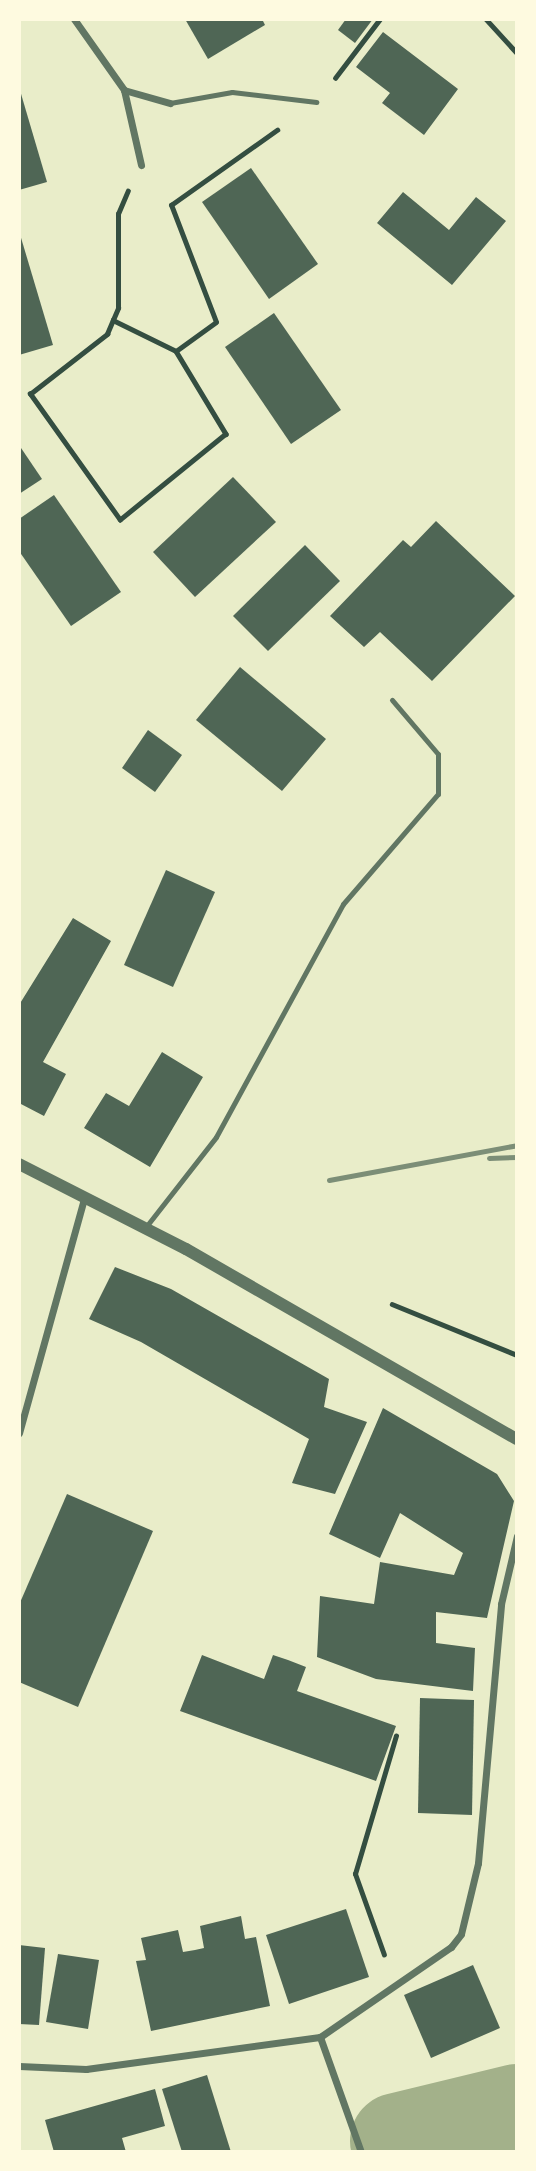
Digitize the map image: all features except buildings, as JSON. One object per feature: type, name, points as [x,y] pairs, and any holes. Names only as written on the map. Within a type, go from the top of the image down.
[{"type":"street","points":[[74,19],[124,90],[141,165]]},
{"type":"street","points":[[124,90],[170,103]]},
{"type":"street","points":[[19,1164],[145,1228],[517,1440]]},
{"type":"street","points":[[19,1433],[84,1199]]},
{"type":"street","points":[[19,2066],[86,2069],[320,2037],[451,1947],[465,1917],[478,1863],[500,1604],[517,1536]]},
{"type":"street","points":[[320,2037],[362,2152]]},
{"type":"lane","points":[[170,103],[232,92],[316,103]]},
{"type":"lane","points":[[145,1228],[216,1137],[343,904],[438,794],[439,754],[392,700]]},
{"type":"path","points":[[348,62],[380,19]]},
{"type":"path","points":[[486,19],[517,53]]},
{"type":"path","points":[[176,351],[216,322],[171,205],[316,103]]},
{"type":"path","points":[[113,320],[176,351],[226,434],[120,520],[30,394],[107,334],[121,283],[118,214],[141,165]]},
{"type":"path","points":[[392,1304],[517,1355]]},
{"type":"path","points":[[396,1736],[355,1874],[396,1985]]},
{"type":"waterway","points":[[398,2141],[517,2112]]},
{"type":"railway","points":[[329,1180],[517,1145]]},
{"type":"railway","points":[[489,1158],[517,1157]]}]
